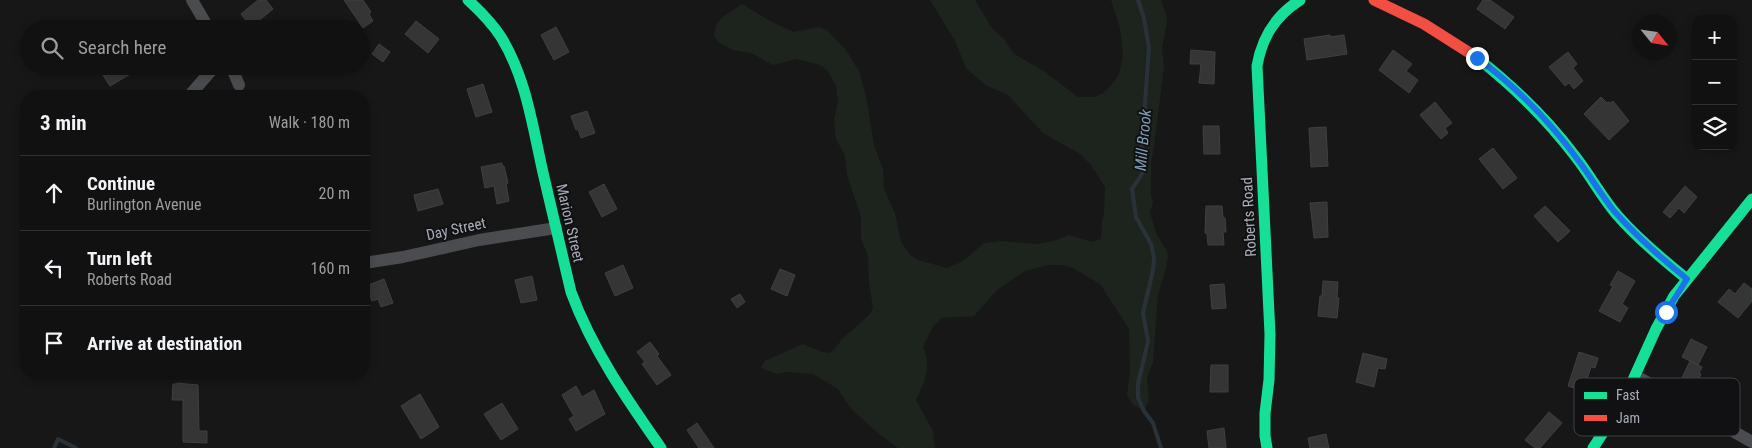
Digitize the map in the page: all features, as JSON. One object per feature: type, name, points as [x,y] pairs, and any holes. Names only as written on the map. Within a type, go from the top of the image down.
[{"type":"street","points":[[192,0],[204,20]]},
{"type":"street","name":"Marion Street","points":[[468,0],[498,32],[509,50],[518,71],[531,116],[571,292],[578,311],[602,362],[661,448]]},
{"type":"street","name":"Roberts Road","points":[[1267,448],[1265,413],[1269,380],[1270,334],[1257,66],[1260,48],[1271,26],[1282,13],[1300,0]]},
{"type":"street","points":[[1374,0],[1399,11],[1452,41],[1507,81],[1552,127],[1581,163],[1608,204],[1628,226],[1654,252],[1687,279]]},
{"type":"street","points":[[194,90],[207,75]]},
{"type":"street","points":[[234,75],[239,85]]},
{"type":"street","points":[[1640,378],[1636,376],[1656,329],[1674,296],[1752,199]]},
{"type":"street","name":"Day Street","points":[[370,262],[403,257],[478,240],[556,228]]},
{"type":"street","points":[[1740,435],[1752,442]]},
{"type":"street","points":[[1593,448],[1601,436]]},
{"type":"shaded area","points":[[930,0],[975,0],[992,28],[1004,39],[1014,54],[1044,71],[1078,97],[1094,97],[1110,87],[1119,74],[1123,55],[1120,28],[1111,0],[1161,0],[1167,18],[1162,49],[1164,66],[1151,163],[1151,195],[1153,202],[1150,213],[1157,235],[1167,251],[1168,257],[1158,295],[1153,362],[1147,378],[1149,400],[1144,411],[1133,405],[1127,395],[1130,371],[1129,329],[1100,284],[1071,267],[1060,265],[1049,265],[1025,271],[997,290],[974,316],[942,318],[933,326],[923,347],[926,354],[927,368],[925,380],[916,400],[933,431],[935,448],[898,448],[851,409],[838,389],[813,374],[788,372],[777,374],[761,367],[765,361],[803,344],[829,353],[870,314],[873,308],[868,256],[861,238],[861,217],[847,175],[845,156],[836,139],[834,120],[838,101],[836,85],[827,70],[820,65],[797,59],[773,65],[751,53],[733,50],[718,42],[714,35],[716,26],[721,18],[742,4],[772,22],[794,32],[819,27],[827,30],[846,50],[859,71],[866,96],[874,145],[883,169],[884,189],[895,213],[901,242],[910,255],[918,260],[947,268],[963,261],[984,243],[1001,241],[1035,244],[1053,241],[1069,235],[1093,242],[1101,239],[1105,187],[1091,165],[1080,154],[1043,133],[1008,95],[985,85],[966,68],[955,41]]},
{"type":"building","points":[[258,0],[266,0],[273,9],[260,20],[246,20],[241,14]]},
{"type":"building","points":[[344,0],[363,0],[371,12],[369,14],[373,21],[370,23],[370,20],[358,20]]},
{"type":"building","points":[[1483,0],[1490,0],[1514,17],[1505,29],[1477,9]]},
{"type":"building","points":[[416,21],[439,39],[428,53],[405,34]]},
{"type":"building","points":[[556,27],[569,52],[554,60],[541,35]]},
{"type":"building","points":[[1330,35],[1330,37],[1344,35],[1347,54],[1307,60],[1304,39]]},
{"type":"building","points":[[379,44],[390,52],[383,62],[372,54]]},
{"type":"building","points":[[1191,50],[1215,52],[1214,84],[1199,83],[1201,64],[1190,64]]},
{"type":"building","points":[[1393,50],[1412,64],[1406,71],[1418,80],[1409,93],[1379,70]]},
{"type":"building","points":[[1568,52],[1577,64],[1573,68],[1583,81],[1574,89],[1569,83],[1565,86],[1549,67]]},
{"type":"building","points":[[103,75],[129,75],[110,86]]},
{"type":"building","points":[[483,84],[492,112],[476,117],[467,89]]},
{"type":"building","points":[[1601,97],[1607,103],[1613,101],[1629,121],[1609,140],[1584,114]]},
{"type":"building","points":[[1435,102],[1452,123],[1445,128],[1448,133],[1441,139],[1420,115]]},
{"type":"building","points":[[587,111],[595,133],[581,138],[571,116]]},
{"type":"building","points":[[1203,126],[1219,126],[1220,154],[1204,154]]},
{"type":"building","points":[[1326,127],[1328,166],[1311,167],[1309,128]]},
{"type":"building","points":[[1493,148],[1517,178],[1503,189],[1479,159]]},
{"type":"building","points":[[502,163],[508,183],[506,184],[509,201],[497,204],[494,186],[485,188],[481,167]]},
{"type":"building","points":[[604,184],[617,209],[602,217],[589,192]]},
{"type":"building","points":[[1685,186],[1697,197],[1684,213],[1679,208],[1670,218],[1663,212]]},
{"type":"building","points":[[438,189],[443,204],[418,211],[414,195]]},
{"type":"building","points":[[1327,202],[1328,237],[1314,238],[1310,203]]},
{"type":"building","points":[[1206,206],[1222,206],[1226,232],[1223,232],[1224,245],[1208,245],[1207,233],[1205,233]]},
{"type":"building","points":[[1545,206],[1570,231],[1558,242],[1534,216]]},
{"type":"building","points":[[623,265],[633,288],[615,296],[605,273]]},
{"type":"building","points":[[780,269],[795,275],[787,296],[771,289]]},
{"type":"building","points":[[1618,271],[1635,281],[1622,304],[1628,308],[1620,322],[1599,311],[1613,286],[1610,285]]},
{"type":"building","points":[[532,276],[537,300],[521,303],[515,280]]},
{"type":"building","points":[[384,279],[393,303],[381,307],[378,299],[372,301],[370,284]]},
{"type":"building","points":[[1323,281],[1338,282],[1337,318],[1318,316]]},
{"type":"building","points":[[1744,283],[1752,289],[1752,301],[1738,318],[1718,302],[1729,289],[1735,294]]},
{"type":"building","points":[[1224,284],[1226,308],[1212,309],[1210,285]]},
{"type":"building","points":[[740,294],[745,302],[737,308],[731,299]]},
{"type":"building","points":[[1691,339],[1707,347],[1698,365],[1682,357]]},
{"type":"building","points":[[650,342],[659,354],[657,356],[671,375],[657,385],[642,364],[645,362],[637,352]]},
{"type":"building","points":[[1579,352],[1598,358],[1595,368],[1591,367],[1587,378],[1574,378],[1574,388],[1568,386]]},
{"type":"building","points":[[1363,353],[1387,359],[1385,369],[1378,368],[1374,387],[1356,382]]},
{"type":"building","points":[[1690,361],[1702,367],[1699,378],[1682,378]]},
{"type":"building","points":[[1211,365],[1228,365],[1228,392],[1210,392]]},
{"type":"building","points":[[173,384],[198,385],[199,431],[207,431],[207,443],[183,442],[183,400],[172,400]]},
{"type":"building","points":[[576,386],[582,397],[594,390],[605,414],[576,431],[569,419],[574,416],[562,395]]},
{"type":"building","points":[[420,394],[439,427],[421,439],[401,406]]},
{"type":"building","points":[[502,403],[518,429],[501,440],[484,414]]},
{"type":"building","points":[[1549,412],[1562,423],[1540,448],[1535,448],[1525,440]]},
{"type":"building","points":[[697,423],[714,448],[699,448],[687,430]]},
{"type":"building","points":[[1224,428],[1226,448],[1209,448],[1207,431]]},
{"type":"building","points":[[1326,434],[1329,448],[1310,448],[1308,438]]},
{"type":"waterway","name":"Mill Brook","points":[[1138,0],[1144,18],[1149,48],[1141,158],[1142,174],[1132,189],[1136,217],[1151,244],[1154,257],[1153,270],[1143,313],[1148,341],[1138,384],[1138,398],[1144,411],[1153,423],[1161,448]]},
{"type":"waterway","name":"Mill Brook","points":[[54,448],[58,439],[76,448]]},
{"type":"traffic: fast","points":[[468,0],[486,17],[501,37],[517,70],[528,105],[571,292],[579,313],[611,373],[661,448]]},
{"type":"traffic: fast","points":[[1267,448],[1265,413],[1269,380],[1270,334],[1257,66],[1262,46],[1271,28],[1283,13],[1300,0]]},
{"type":"traffic: fast","points":[[1476,57],[1516,91],[1553,129],[1625,224],[1687,279]]},
{"type":"traffic: fast","points":[[1634,378],[1656,329],[1674,296],[1752,199]]},
{"type":"traffic: fast","points":[[1593,448],[1601,436]]},
{"type":"traffic: jam","points":[[1374,0],[1424,24],[1476,57]]},
{"type":"route","points":[[1477,58],[1494,70],[1523,96],[1552,127],[1581,163],[1614,211],[1654,252],[1687,279],[1674,296],[1666,312]]}]
